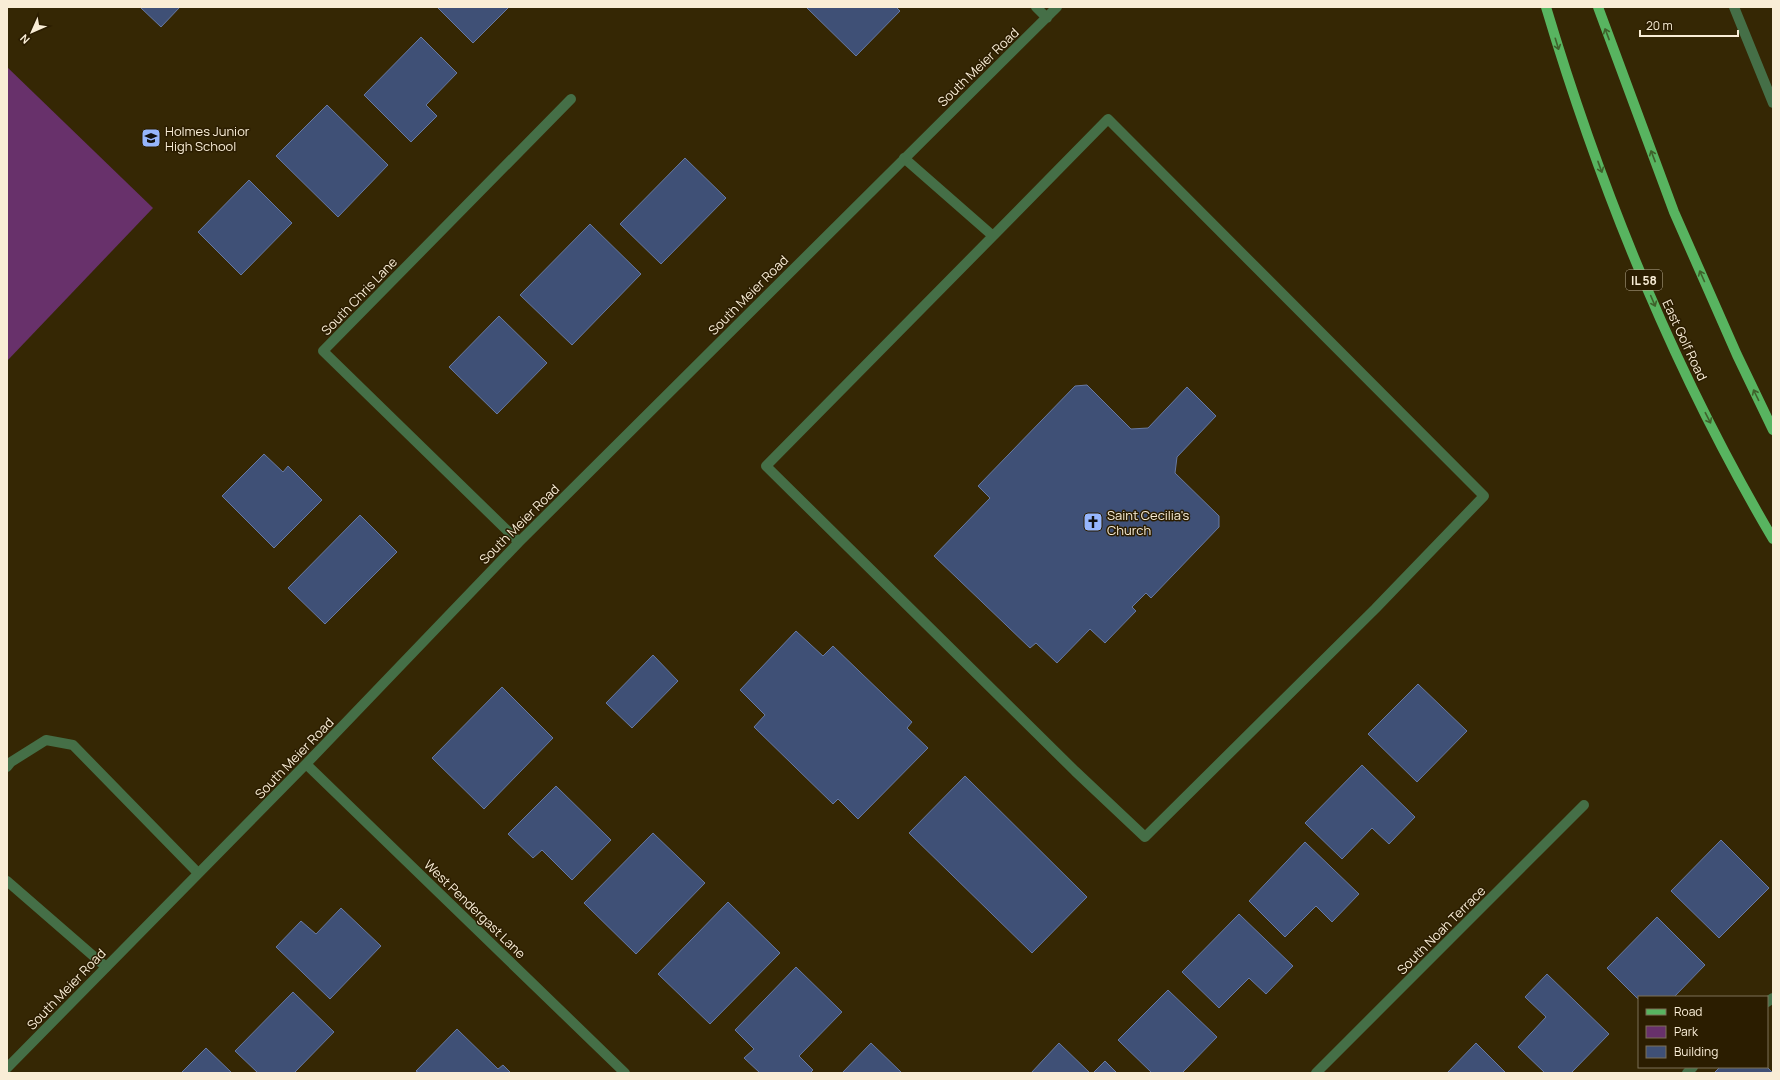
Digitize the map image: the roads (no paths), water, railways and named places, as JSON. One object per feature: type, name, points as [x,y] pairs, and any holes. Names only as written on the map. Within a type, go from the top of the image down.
[{"type":"main road","name":"East Golf Road","points":[[1546,7],[1564,68],[1616,213],[1671,345],[1747,495],[1773,539]]},
{"type":"main road","points":[[1598,7],[1674,212],[1737,355],[1773,430]]},
{"type":"street","points":[[1036,7],[1047,18]]},
{"type":"street","name":"South Meier Road","points":[[7,1068],[306,764],[518,542],[1057,7]]},
{"type":"street","points":[[1734,7],[1773,103]]},
{"type":"street","name":"South Chris Lane","points":[[518,542],[324,351],[571,99]]},
{"type":"street","points":[[1108,119],[1484,496],[1375,608],[1145,837],[1075,771],[766,466],[993,236],[1108,119]]},
{"type":"street","points":[[904,158],[993,236]]},
{"type":"street","points":[[7,767],[11,762],[46,740],[73,745],[198,873]]},
{"type":"street","name":"West Pendergast Lane","points":[[306,764],[625,1073]]},
{"type":"street","name":"South Noah Terrace","points":[[1316,1073],[1584,805]]},
{"type":"street","points":[[7,881],[106,967]]},
{"type":"place","name":"Holmes Junior High School","points":[[151,138]]},
{"type":"place","name":"Saint Cecilia's Church","points":[[1093,522]]}]
